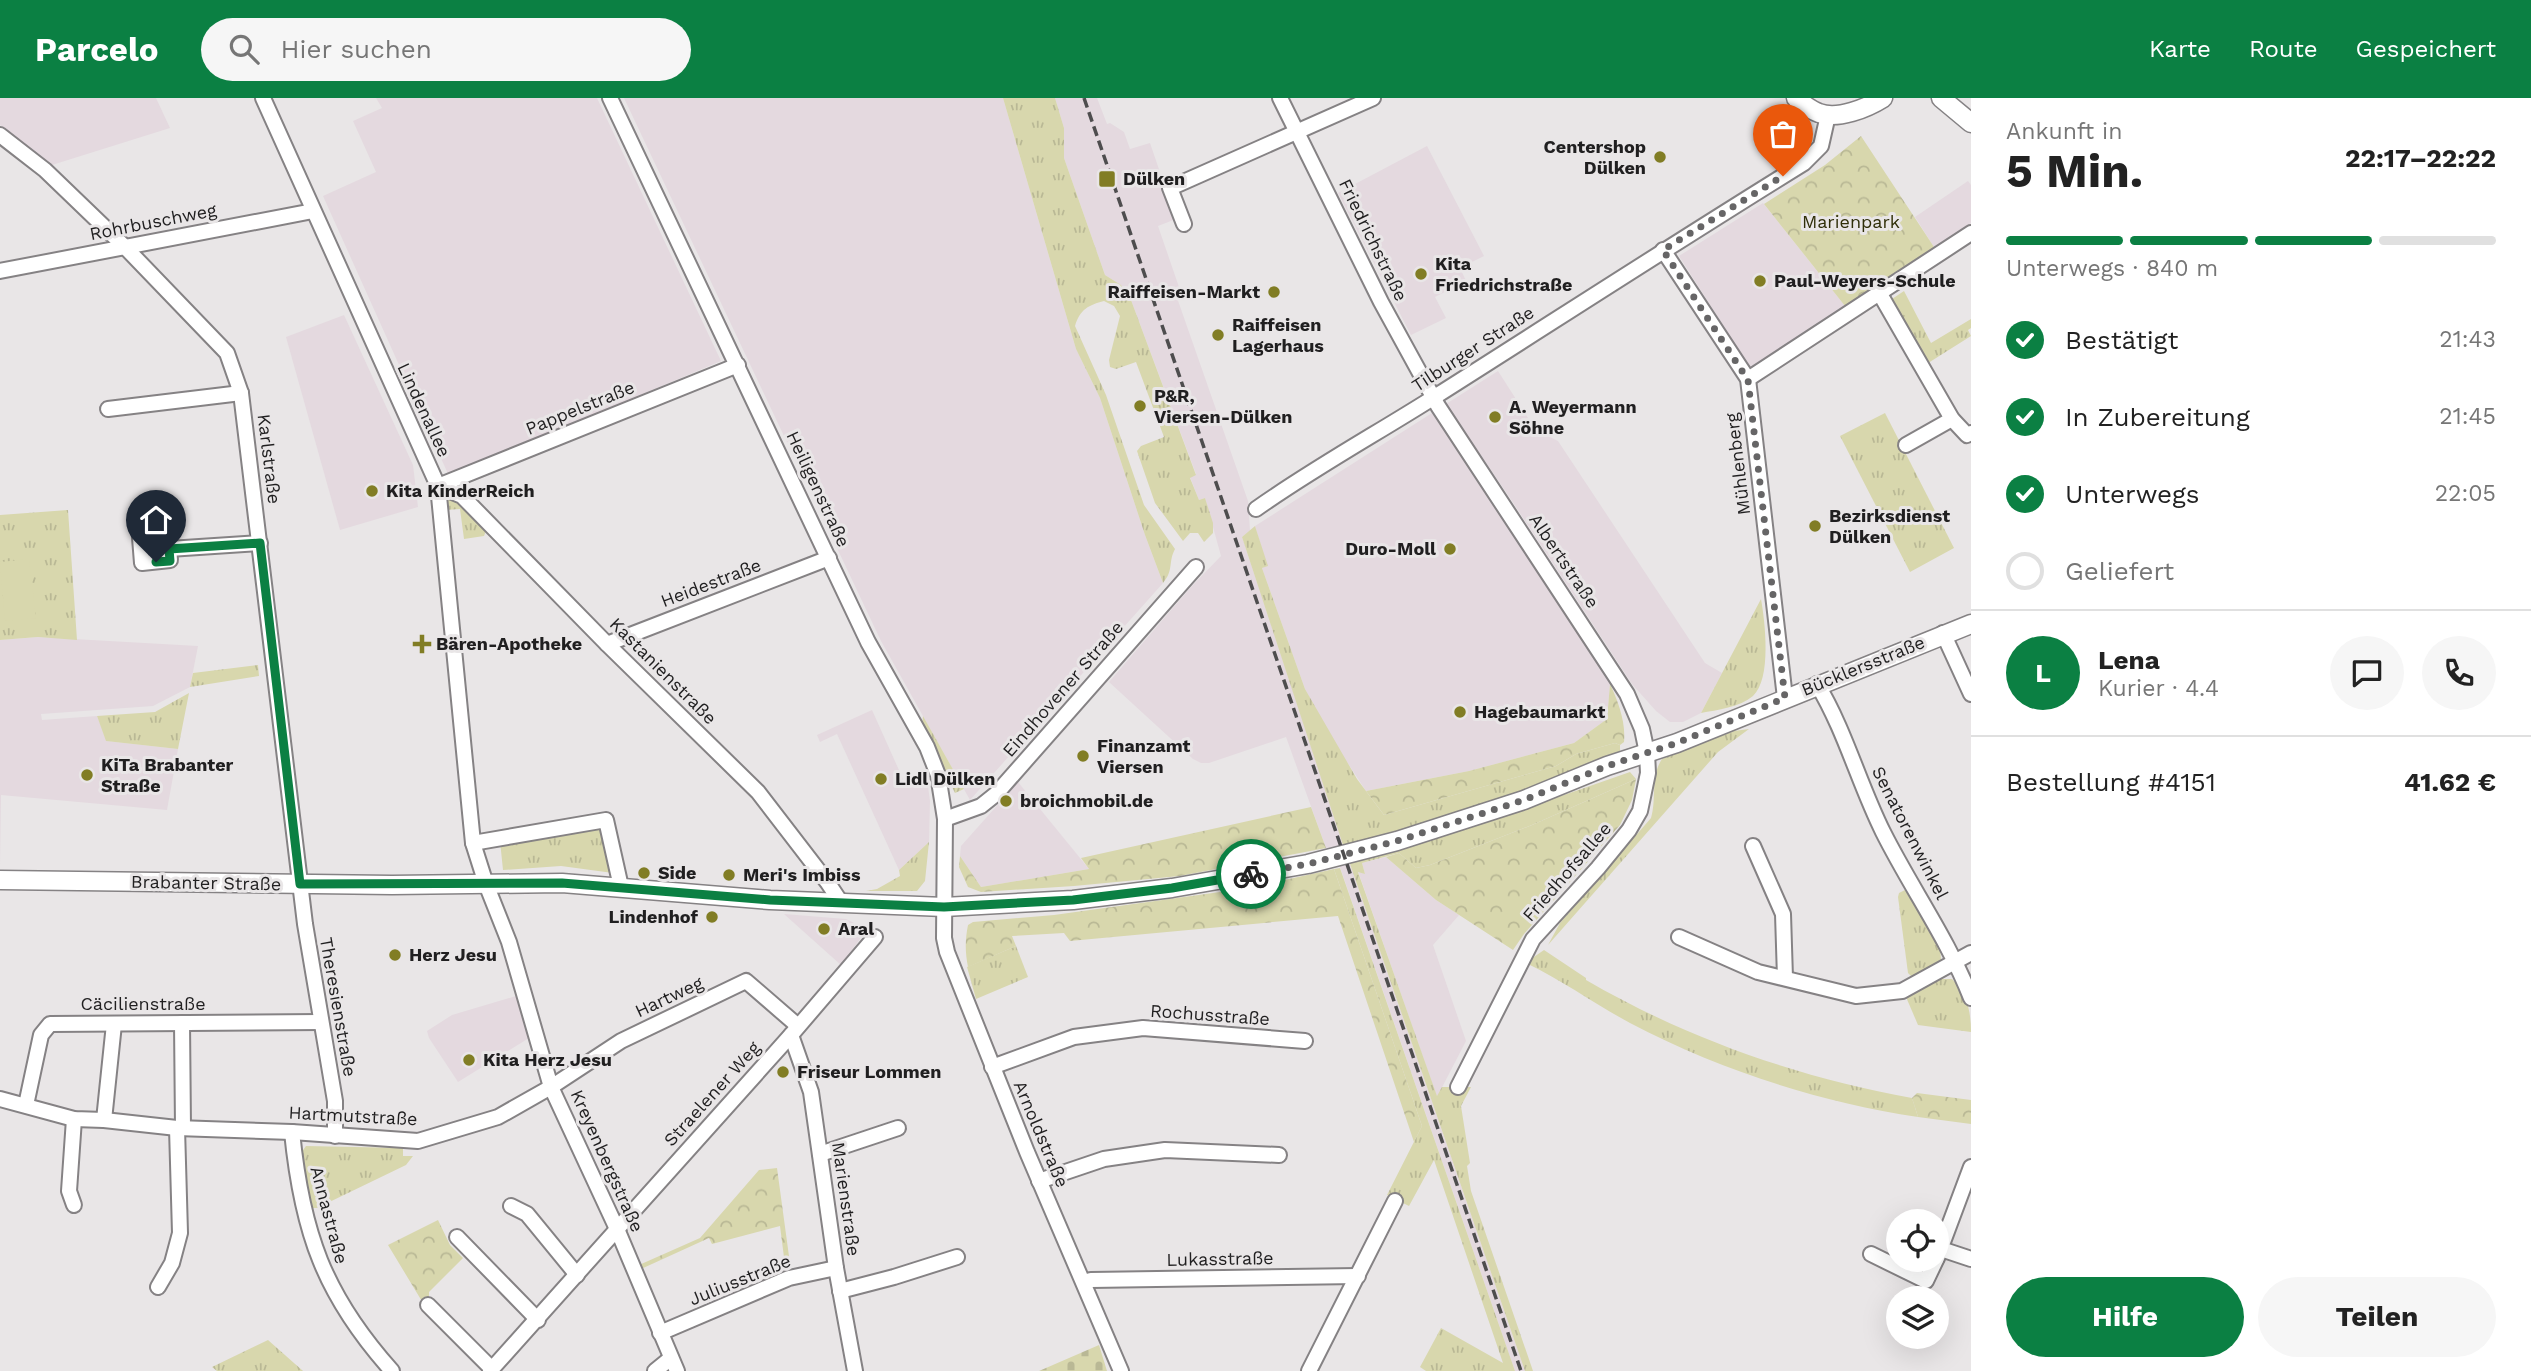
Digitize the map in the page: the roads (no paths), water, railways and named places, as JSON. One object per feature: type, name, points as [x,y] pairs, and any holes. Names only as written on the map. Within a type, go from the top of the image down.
[{"type":"main road","points":[[1796,98],[1820,114],[1828,115],[1849,112],[1883,98]]},
{"type":"main road","points":[[1941,98],[1971,122]]},
{"type":"main road","name":"Bücklersstraße","points":[[944,907],[1073,900],[1172,888],[1308,864],[1397,841],[1524,800],[1971,624]]},
{"type":"main road","name":"Brabanter Straße","points":[[0,880],[300,884],[562,883],[723,897],[944,907]]},
{"type":"street","name":"Lindenallee","points":[[263,98],[438,486],[473,842],[486,884]]},
{"type":"street","name":"Heiligenstraße","points":[[610,98],[868,642],[927,747],[938,775],[945,819],[944,907]]},
{"type":"street","name":"Friedrichstraße","points":[[1280,98],[1381,302],[1434,398]]},
{"type":"street","points":[[1184,224],[1170,188],[1373,98]]},
{"type":"street","name":"Tilburger Straße","points":[[1256,509],[1301,477],[1434,398],[1663,250],[1804,163],[1821,146],[1828,115]]},
{"type":"street","name":"Karlstraße","points":[[0,135],[33,159],[124,246],[227,353],[241,393],[300,884]]},
{"type":"street","name":"Rohrbuschweg","points":[[0,271],[313,211]]},
{"type":"street","points":[[1748,380],[1971,233]]},
{"type":"street","name":"Mühlenberg","points":[[1663,250],[1748,380],[1785,698]]},
{"type":"street","points":[[1880,293],[1952,419],[1970,437]]},
{"type":"street","name":"Pappelstraße","points":[[438,486],[738,365]]},
{"type":"street","points":[[108,409],[241,393]]},
{"type":"street","name":"Albertstraße","points":[[1434,398],[1628,694],[1642,729],[1647,753]]},
{"type":"street","points":[[1906,445],[1952,419]]},
{"type":"street","name":"Kastanienstraße","points":[[438,486],[461,496],[758,792],[842,904]]},
{"type":"street","points":[[169,549],[260,543]]},
{"type":"street","name":"Heidestraße","points":[[607,644],[829,558]]},
{"type":"street","name":"Eindhovener Straße","points":[[945,819],[981,806],[996,794],[1196,567]]},
{"type":"street","points":[[1943,633],[1971,694]]},
{"type":"street","name":"Senatorenwinkel","points":[[1817,684],[1882,829],[1956,961],[1971,998]]},
{"type":"street","name":"Friedhofsallee","points":[[1458,1087],[1534,939],[1598,868],[1629,830],[1640,811],[1648,773],[1647,753]]},
{"type":"street","points":[[473,842],[606,821],[621,887]]},
{"type":"street","points":[[1753,846],[1783,914],[1785,978]]},
{"type":"street","name":"Theresienstraße","points":[[300,884],[307,944],[335,1101],[335,1136]]},
{"type":"street","name":"Kreyenbergstraße","points":[[486,884],[509,942],[551,1087],[617,1229],[674,1364]]},
{"type":"street","name":"Arnoldstraße","points":[[944,907],[947,952],[1039,1181],[1121,1371]]},
{"type":"street","name":"Straelener Weg","points":[[428,1305],[491,1370],[875,937]]},
{"type":"street","points":[[1679,937],[1758,972],[1856,996],[1902,991],[1971,953]]},
{"type":"street","name":"Hartweg","points":[[551,1087],[621,1041],[746,981],[795,1030]]},
{"type":"street","name":"Cäcilienstraße","points":[[26,1105],[41,1035],[50,1024],[321,1022]]},
{"type":"street","points":[[158,1287],[172,1263],[180,1233],[182,1023]]},
{"type":"street","points":[[104,1120],[114,1024]]},
{"type":"street","name":"Rochusstraße","points":[[992,1067],[1074,1037],[1143,1028],[1305,1041]]},
{"type":"street","name":"Marienstraße","points":[[795,1030],[811,1092],[836,1268],[855,1371]]},
{"type":"street","name":"Hartmutstraße","points":[[0,1099],[74,1119],[180,1128],[418,1140],[498,1117],[551,1087]]},
{"type":"street","points":[[74,1119],[69,1191],[74,1205]]},
{"type":"street","points":[[820,1154],[898,1128]]},
{"type":"street","name":"Annastraße","points":[[292,1132],[295,1168],[306,1217],[330,1286],[365,1340],[392,1371]]},
{"type":"street","points":[[1039,1181],[1104,1159],[1165,1150],[1279,1155]]},
{"type":"street","points":[[1949,1226],[1971,1167]]},
{"type":"street","points":[[1308,1371],[1395,1201]]},
{"type":"street","points":[[511,1206],[527,1214],[577,1275]]},
{"type":"street","points":[[457,1237],[538,1320]]},
{"type":"street","points":[[1871,1255],[1886,1262]]},
{"type":"street","points":[[840,1292],[957,1257]]},
{"type":"street","points":[[1949,1257],[1971,1259]]},
{"type":"street","name":"Juliusstraße","points":[[660,1333],[789,1278],[836,1268]]},
{"type":"street","points":[[1907,1272],[1926,1281],[1930,1272]]},
{"type":"street","name":"Lukasstraße","points":[[1084,1283],[1091,1280],[1358,1276]]},
{"type":"street","points":[[655,1371],[674,1364]]},
{"type":"railway","points":[[1084,98],[1521,1371]]},
{"type":"place","name":"Centershop Dülken","points":[[1660,157]]},
{"type":"place","name":"Dülken","points":[[1107,179]]},
{"type":"place","name":"Kita Friedrichstraße","points":[[1421,274]]},
{"type":"place","name":"Paul-Weyers-Schule","points":[[1760,281]]},
{"type":"place","name":"Raiffeisen-Markt","points":[[1274,292]]},
{"type":"place","name":"Raiffeisen Lagerhaus","points":[[1218,335]]},
{"type":"place","name":"P&R, Viersen-Dülken","points":[[1140,406]]},
{"type":"place","name":"A. Weyermann Söhne","points":[[1495,417]]},
{"type":"place","name":"Kita KinderReich","points":[[372,491]]},
{"type":"place","name":"Bezirksdienst Dülken","points":[[1815,526]]},
{"type":"place","name":"Duro-Moll","points":[[1450,549]]},
{"type":"place","name":"Bären-Apotheke","points":[[422,644]]},
{"type":"place","name":"Hagebaumarkt","points":[[1460,712]]},
{"type":"place","name":"Finanzamt Viersen","points":[[1083,756]]},
{"type":"place","name":"KiTa Brabanter Straße","points":[[87,775]]},
{"type":"place","name":"Lidl Dülken","points":[[881,779]]},
{"type":"place","name":"broichmobil.de","points":[[1006,801]]},
{"type":"place","name":"Side","points":[[644,873]]},
{"type":"place","name":"Meri's Imbiss","points":[[729,875]]},
{"type":"place","name":"Lindenhof","points":[[712,917]]},
{"type":"place","name":"Aral","points":[[824,929]]},
{"type":"place","name":"Herz Jesu","points":[[395,955]]},
{"type":"place","name":"Kita Herz Jesu","points":[[469,1060]]},
{"type":"place","name":"Friseur Lommen","points":[[783,1072]]},
{"type":"park label","name":"Marienpark","points":[[1851,222]]}]
